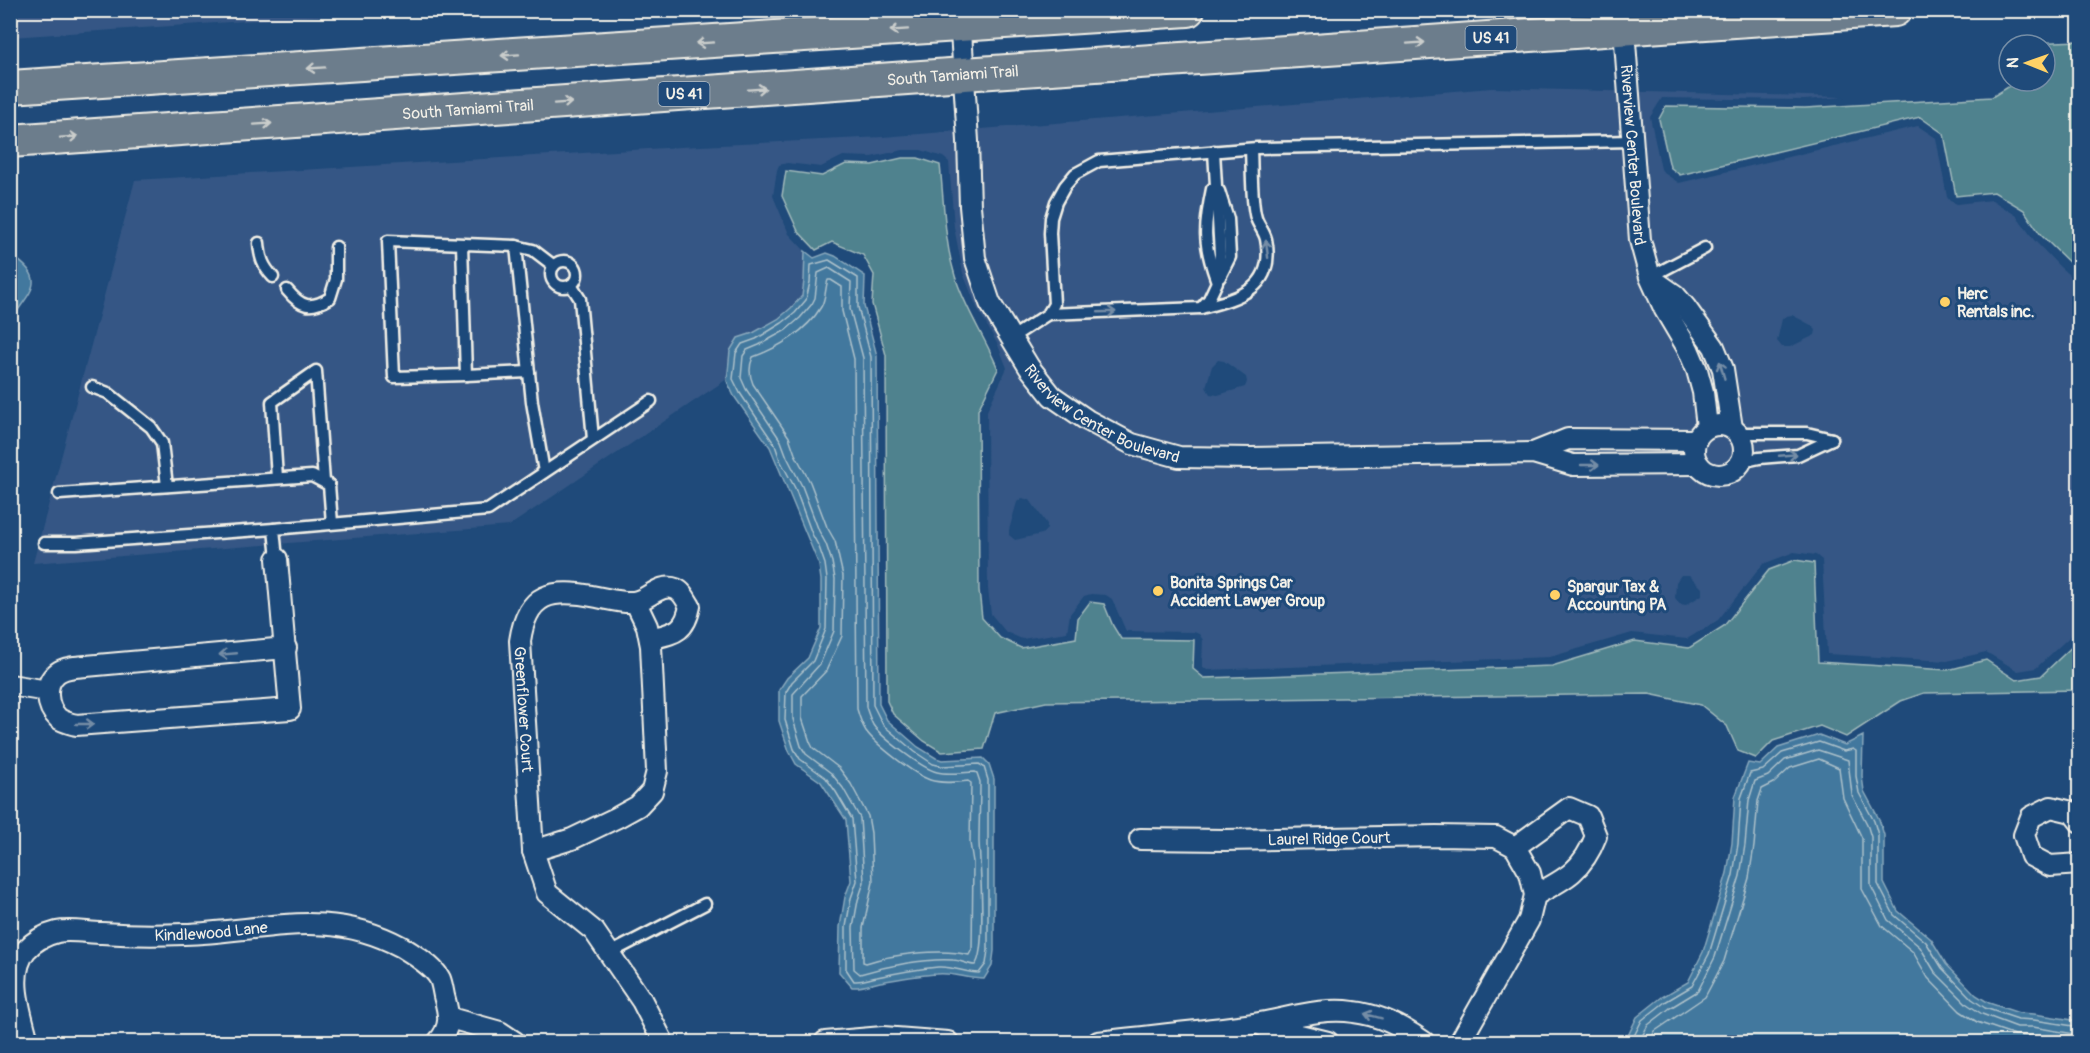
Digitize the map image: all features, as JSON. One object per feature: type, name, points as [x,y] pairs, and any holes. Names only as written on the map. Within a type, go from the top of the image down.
[{"type":"main road","points":[[10,87],[960,18],[1188,10]]},
{"type":"main road","name":"South Tamiami Trail","points":[[10,141],[1895,10]]},
{"type":"street","name":"Riverview Center Boulevard","points":[[960,18],[975,258],[990,303],[1029,367],[1052,396],[1088,420],[1132,444],[1179,457],[1252,458],[1533,453],[1573,465],[1698,464]]},
{"type":"street","name":"Riverview Center Boulevard","points":[[1624,29],[1640,240],[1650,277],[1665,310],[1688,349],[1703,392],[1701,433],[1694,448],[1698,464],[1703,470],[1719,476],[1734,471],[1742,462]]},
{"type":"street","points":[[1650,277],[1675,295],[1714,347],[1722,369],[1735,430],[1744,449],[1742,462]]},
{"type":"street","name":"Riverview Center Boulevard","points":[[1533,453],[1568,439],[1701,433],[1724,425],[1735,430]]},
{"type":"street","points":[[277,559],[286,648],[290,709],[76,725],[66,723],[51,710],[48,691],[55,675],[60,671],[75,667],[286,648]]},
{"type":"street","points":[[533,851],[572,839],[618,817],[638,806],[652,791],[657,771],[650,639],[647,626],[636,603],[663,588],[674,588],[682,593],[690,606],[688,616],[681,628],[650,639]]},
{"type":"street","name":"Greenflower Court","points":[[636,603],[573,594],[552,594],[533,603],[522,622],[520,641],[533,851],[547,893],[594,931],[642,1001],[663,1042]]},
{"type":"street","points":[[10,685],[48,691]]},
{"type":"street","points":[[2079,822],[2072,812],[2051,807],[2031,817],[2024,835],[2031,856],[2050,866],[2079,864]]},
{"type":"street","points":[[1460,1042],[1529,920],[1535,896],[1530,873],[1515,847],[1569,808],[1588,816],[1596,836],[1589,854],[1575,871],[1535,896]]},
{"type":"street","name":"Laurel Ridge Court","points":[[1140,839],[1496,837],[1515,847]]},
{"type":"street","name":"Kindlewood Lane","points":[[28,1042],[17,990],[17,969],[26,951],[40,938],[59,931],[142,936],[204,934],[309,923],[351,927],[389,940],[426,964],[440,977],[450,1018]]},
{"type":"street","points":[[1098,1042],[1254,1024],[1328,1010],[1355,1012],[1380,1018],[1397,1025],[1424,1042]]},
{"type":"street","points":[[438,1042],[443,1037],[450,1018],[500,1032],[515,1042]]},
{"type":"street","points":[[1254,1024],[1328,1042]]},
{"type":"street","points":[[825,1042],[883,1037],[948,1042]]},
{"type":"lane","points":[[1011,338],[1048,314],[1054,304],[1050,233],[1051,218],[1056,202],[1075,174],[1099,161],[1251,148],[1634,141]]},
{"type":"lane","points":[[1048,314],[1201,308],[1223,303],[1258,285],[1266,272],[1268,255],[1265,236],[1256,217],[1251,148]]},
{"type":"lane","points":[[1201,308],[1209,299],[1217,282],[1220,254],[1214,151]]},
{"type":"lane","points":[[529,372],[394,377],[388,241],[516,246],[534,250],[554,266]]},
{"type":"lane","points":[[259,243],[263,267],[273,277]]},
{"type":"lane","points":[[462,244],[466,375]]},
{"type":"lane","points":[[516,246],[529,372],[544,472]]},
{"type":"lane","points":[[286,290],[296,302],[310,305],[320,304],[330,298],[336,279],[336,247]]},
{"type":"lane","points":[[1650,277],[1705,248]]},
{"type":"lane","points":[[565,261],[573,264],[577,276],[571,285],[562,287],[554,283],[551,276],[554,266],[565,261]]},
{"type":"lane","points":[[571,285],[580,299],[593,439]]},
{"type":"lane","points":[[277,478],[272,402],[316,371],[324,482]]},
{"type":"lane","points":[[92,387],[108,393],[151,427],[162,443],[166,486]]},
{"type":"lane","points":[[44,543],[76,543],[274,529],[488,510],[651,401]]},
{"type":"lane","name":"Riverview Center Boulevard","points":[[1735,430],[1807,433],[1832,439],[1798,455],[1758,458],[1742,462]]},
{"type":"lane","points":[[59,494],[312,476],[329,485],[333,523]]},
{"type":"lane","points":[[274,529],[277,559]]},
{"type":"lane","points":[[610,953],[705,904]]},
{"type":"shaded area","points":[[11,10],[393,10],[393,11],[11,37]]},
{"type":"shaded area","points":[[1492,88],[1845,97],[1804,100],[1662,98],[1650,117],[1661,169],[1679,183],[1918,126],[1936,138],[1947,197],[1950,201],[1957,204],[1992,200],[2017,216],[2034,240],[2079,284],[2079,628],[2036,668],[2018,671],[1986,652],[1947,661],[1827,654],[1822,560],[1816,555],[1794,552],[1763,564],[1718,620],[1687,639],[1632,633],[1550,657],[1207,670],[1202,666],[1203,640],[1199,634],[1126,631],[1112,599],[1106,595],[1091,594],[1084,596],[1070,614],[1067,632],[1022,639],[1006,632],[991,614],[988,589],[987,411],[1007,368],[998,345],[977,308],[963,273],[954,227],[949,162],[943,157],[921,150],[903,150],[871,157],[843,156],[821,167],[787,163],[779,165],[773,196],[789,234],[805,251],[802,296],[778,319],[753,333],[738,338],[727,366],[727,379],[509,526],[33,563],[135,180],[883,137]],"holes":[[[1792,315],[1811,325],[1816,330],[1815,335],[1790,347],[1782,347],[1777,341],[1782,319]],[[1218,360],[1224,361],[1246,377],[1245,387],[1218,395],[1210,394],[1206,387],[1212,366]],[[1022,498],[1030,500],[1047,524],[1047,529],[1042,534],[1015,540],[1009,535],[1017,502]],[[1681,575],[1689,575],[1702,588],[1702,595],[1686,605],[1680,604],[1675,598],[1676,582]]]},
{"type":"green space","points":[[2079,41],[2079,272],[2041,235],[2024,210],[1994,192],[1956,196],[1944,134],[1920,117],[1680,175],[1670,167],[1659,119],[1666,106],[1805,108],[1992,97],[1998,93],[2057,93],[2057,42]]},
{"type":"green space","points":[[902,158],[918,158],[940,165],[946,235],[951,262],[964,300],[998,369],[978,410],[979,590],[982,618],[1000,638],[1021,648],[1076,638],[1078,618],[1090,602],[1104,604],[1121,639],[1194,640],[1193,669],[1204,678],[1552,666],[1635,641],[1689,648],[1724,626],[1769,570],[1795,560],[1814,563],[1818,662],[1948,670],[1986,660],[2016,680],[2041,676],[2079,640],[2079,690],[1924,693],[1901,701],[1846,737],[1820,726],[1773,741],[1756,758],[1738,751],[1727,726],[1701,705],[1649,694],[1046,702],[995,713],[984,749],[942,752],[924,741],[893,714],[887,701],[886,355],[872,304],[874,275],[863,255],[832,242],[816,250],[798,231],[782,196],[786,171],[822,176],[846,164],[872,165]]},
{"type":"water","points":[[805,251],[814,258],[827,253],[835,256],[865,276],[864,306],[877,356],[879,704],[887,720],[918,747],[942,760],[983,758],[989,764],[994,779],[994,951],[992,966],[984,979],[943,974],[915,976],[852,987],[839,972],[840,927],[845,897],[851,881],[846,820],[821,782],[796,764],[779,721],[779,690],[787,678],[808,658],[821,628],[819,565],[770,447],[734,396],[727,381],[730,351],[738,338],[753,333],[778,319],[802,296]]},
{"type":"water","points":[[12,256],[31,273],[33,280],[29,295],[11,321]]},
{"type":"water","points":[[1819,735],[1845,745],[1863,736],[1864,791],[1879,819],[1884,835],[1884,883],[1898,911],[1931,939],[1946,964],[1976,995],[1989,1003],[2019,1013],[2079,1021],[2079,1042],[1625,1042],[1637,1017],[1662,997],[1688,982],[1703,952],[1727,873],[1732,843],[1735,797],[1748,763],[1760,765],[1778,748]]},
{"type":"place","name":"Herc Rentals inc.","points":[[1945,302]]},
{"type":"place","name":"Bonita Springs Car Accident Lawyer Group","points":[[1158,591]]},
{"type":"place","name":"Spargur Tax & Accounting PA","points":[[1555,595]]}]
